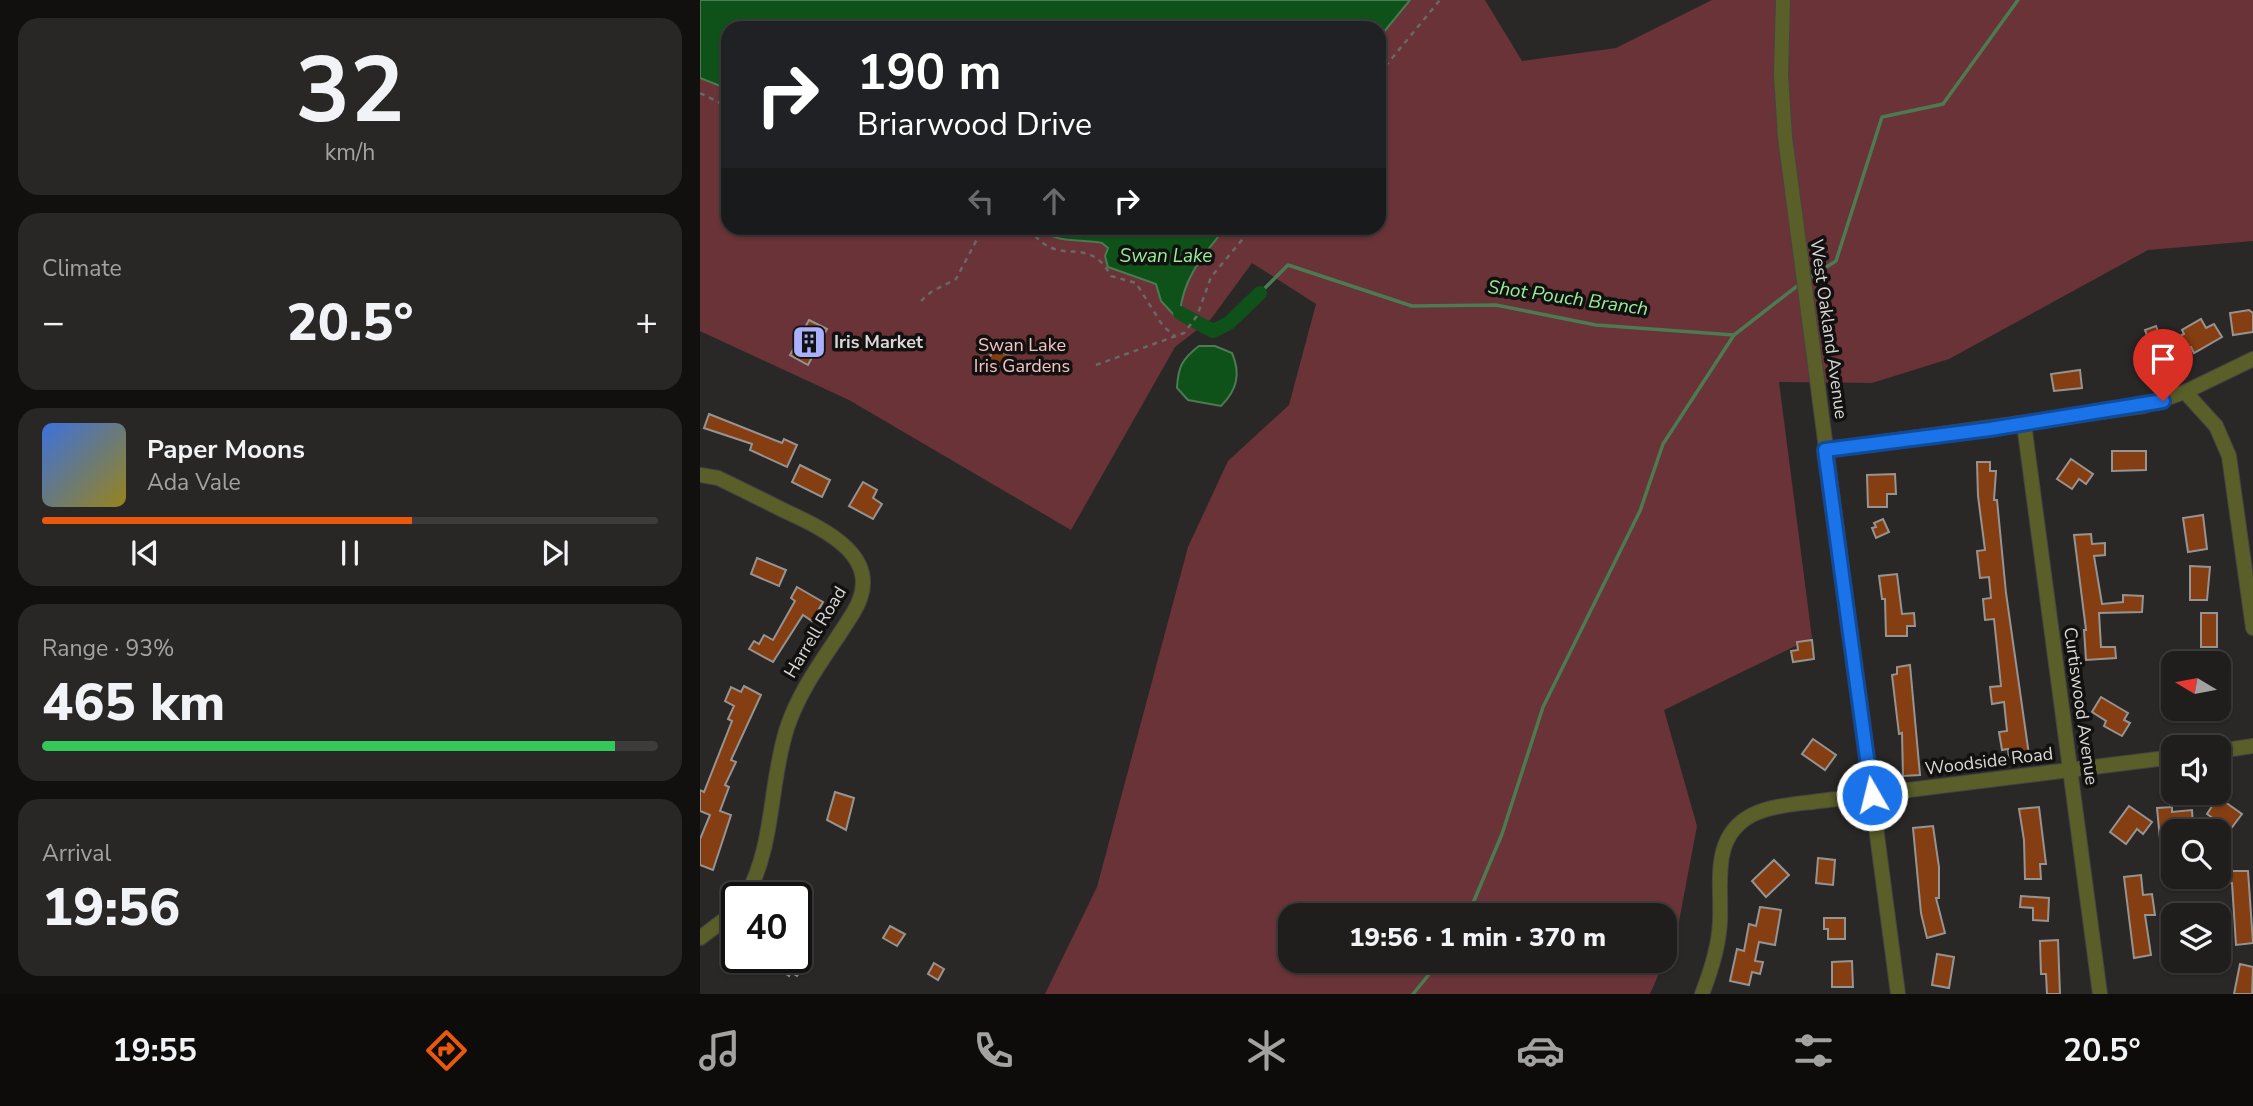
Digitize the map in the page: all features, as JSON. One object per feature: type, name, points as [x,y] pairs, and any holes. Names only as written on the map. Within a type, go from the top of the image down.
[{"type":"street","name":"West Oakland Avenue","points":[[1783,0],[1782,107],[1898,994]]},
{"type":"street","points":[[1825,450],[2144,406],[2185,392],[2253,359]]},
{"type":"street","points":[[2185,392],[2216,426],[2229,456],[2253,628]]},
{"type":"street","name":"Curtiswood Avenue","points":[[2024,424],[2100,994]]},
{"type":"street","name":"Harrell Road","points":[[700,475],[726,482],[827,532],[854,556],[863,583],[854,611],[808,680],[788,724],[759,870],[753,882]]},
{"type":"street","points":[[2231,749],[2253,746]]},
{"type":"street","name":"Woodside Road","points":[[1702,994],[1717,945],[1719,866],[1724,847],[1736,828],[1761,811],[2161,759]]},
{"type":"street","points":[[700,938],[721,922]]},
{"type":"path","points":[[1386,66],[1440,0]]},
{"type":"path","points":[[700,93],[721,104]]},
{"type":"path","points":[[921,301],[931,292],[956,279],[979,235]]},
{"type":"path","points":[[1016,235],[1034,236],[1047,247],[1061,252],[1102,259],[1111,276],[1136,283],[1163,326],[1176,337]]},
{"type":"path","points":[[1096,365],[1184,333],[1196,316],[1211,277],[1246,235]]},
{"type":"green space","name":"Swan Lake Iris Gardens","points":[[700,0],[1485,0],[1522,61],[1616,48],[1712,0],[2253,0],[2253,241],[2148,250],[1949,359],[1872,383],[1779,382],[1812,638],[1664,710],[1697,826],[1677,932],[1677,903],[1278,903],[1278,973],[1659,973],[1650,994],[1045,994],[1097,887],[1188,547],[1228,461],[1289,405],[1316,304],[1252,263],[1211,319],[1175,347],[1071,530],[849,400],[700,331]]},
{"type":"water","points":[[700,0],[1410,0],[1386,29],[1386,21],[721,21],[721,86],[700,78]]},
{"type":"water","name":"Swan Lake","points":[[1050,235],[1220,235],[1190,277],[1180,313],[1174,315],[1161,301],[1156,284],[1108,267],[1105,256],[1108,248],[1102,243]]},
{"type":"water","points":[[1199,346],[1215,346],[1232,353],[1236,381],[1231,394],[1221,406],[1188,400],[1177,388],[1182,364]]},
{"type":"building","points":[[2249,310],[2253,313],[2253,332],[2233,335],[2230,313]]},
{"type":"building","points":[[2201,319],[2206,328],[2214,324],[2222,337],[2194,353],[2191,347],[2145,365],[2140,356],[2152,349],[2145,330],[2156,326],[2163,344],[2184,334],[2182,330]]},
{"type":"building","name":"Iris Market","points":[[809,320],[827,329],[808,365],[790,355]]},
{"type":"building","points":[[994,348],[1013,357],[1008,370],[988,361]]},
{"type":"building","points":[[2080,370],[2082,388],[2054,391],[2051,374]]},
{"type":"building","points":[[709,414],[782,443],[784,439],[797,445],[787,467],[750,450],[752,444],[704,428]]},
{"type":"building","points":[[2112,451],[2146,451],[2146,470],[2112,471]]},
{"type":"building","points":[[2071,459],[2093,474],[2086,484],[2079,479],[2072,489],[2057,479]]},
{"type":"building","points":[[1977,462],[1990,462],[1990,471],[1996,471],[1994,500],[1997,500],[2006,593],[2029,755],[2009,758],[2008,749],[2002,750],[1999,732],[2007,731],[2004,702],[1992,704],[1990,687],[2001,686],[1994,619],[1985,620],[1983,599],[1991,598],[1989,577],[1980,578],[1977,551],[1985,550]]},
{"type":"building","points":[[800,465],[830,480],[822,497],[792,482]]},
{"type":"building","points":[[1895,474],[1896,494],[1887,494],[1887,507],[1868,507],[1867,475]]},
{"type":"building","points":[[863,482],[877,490],[873,498],[882,504],[873,519],[849,506]]},
{"type":"building","points":[[2203,515],[2207,549],[2188,552],[2183,518]]},
{"type":"building","points":[[1883,519],[1889,532],[1876,538],[1872,528],[1876,527],[1874,523]]},
{"type":"building","points":[[2091,534],[2092,544],[2105,543],[2105,555],[2094,556],[2102,604],[2123,602],[2123,595],[2143,596],[2142,612],[2099,613],[2101,647],[2115,647],[2116,658],[2086,660],[2086,630],[2074,535]]},
{"type":"building","points":[[757,558],[786,570],[779,586],[751,574]]},
{"type":"building","points":[[2190,566],[2210,567],[2207,600],[2190,600]]},
{"type":"building","points":[[1897,574],[1902,614],[1914,613],[1915,626],[1907,626],[1907,636],[1886,636],[1885,599],[1882,599],[1879,576]]},
{"type":"building","points":[[797,587],[823,602],[812,621],[803,615],[773,662],[749,649],[754,641],[759,644],[764,635],[773,640],[795,601],[791,598]]},
{"type":"building","points":[[2201,613],[2217,613],[2217,647],[2201,647]]},
{"type":"building","points":[[1812,640],[1814,659],[1793,662],[1791,651],[1798,650],[1797,642]]},
{"type":"building","points":[[1910,665],[1920,775],[1903,776],[1902,733],[1899,734],[1892,675],[1897,674],[1897,667]]},
{"type":"building","points":[[744,686],[761,695],[731,760],[736,762],[725,785],[729,787],[720,811],[731,815],[713,870],[700,865],[700,839],[710,815],[700,811],[700,790],[704,792],[732,721],[728,719],[734,706],[725,701],[731,687],[741,692]]},
{"type":"building","points":[[2101,697],[2128,713],[2124,720],[2130,723],[2122,736],[2104,726],[2106,721],[2092,712]]},
{"type":"building","points":[[1813,739],[1836,755],[1825,770],[1802,754]]},
{"type":"building","points":[[835,792],[854,798],[846,830],[827,820]]},
{"type":"building","points":[[2213,805],[2229,805],[2242,814],[2231,829],[2231,819],[2214,819],[2207,814]]},
{"type":"building","points":[[2129,806],[2152,822],[2143,834],[2137,829],[2126,844],[2110,832]]},
{"type":"building","points":[[2039,807],[2046,864],[2040,864],[2041,879],[2025,879],[2024,840],[2019,809]]},
{"type":"building","points":[[2172,807],[2172,812],[2192,810],[2193,819],[2161,819],[2160,839],[2157,808]]},
{"type":"building","points":[[1933,826],[1939,867],[1939,898],[1936,898],[1945,933],[1927,938],[1921,913],[1913,828]]},
{"type":"building","points":[[1818,858],[1835,860],[1833,885],[1816,883]]},
{"type":"building","points":[[1774,860],[1789,875],[1766,897],[1752,881]]},
{"type":"building","points":[[2231,871],[2248,871],[2253,943],[2236,945]]},
{"type":"building","points":[[2141,875],[2143,895],[2152,894],[2155,915],[2145,915],[2151,955],[2134,958],[2124,877]]},
{"type":"building","points":[[2021,896],[2049,898],[2048,921],[2033,920],[2033,908],[2020,907]]},
{"type":"building","points":[[1760,907],[1781,910],[1775,945],[1759,942],[1755,961],[1763,962],[1760,974],[1752,972],[1749,985],[1730,981],[1737,949],[1744,951],[1749,924],[1756,926]]},
{"type":"building","points":[[1824,918],[1845,918],[1845,939],[1828,939]]},
{"type":"building","points":[[890,926],[905,934],[897,946],[883,938]]},
{"type":"building","points":[[2058,940],[2060,994],[2047,994],[2046,974],[2041,974],[2040,941]]},
{"type":"building","points":[[1937,954],[1954,957],[1949,988],[1932,985]]},
{"type":"building","points":[[1852,961],[1853,987],[1832,987],[1832,962]]},
{"type":"building","points":[[934,963],[944,969],[938,980],[928,974]]},
{"type":"building","points":[[2240,964],[2253,967],[2252,994],[2234,994]]},
{"type":"waterway","points":[[1807,279],[1836,261],[1882,117],[1943,104],[2018,0]]},
{"type":"waterway","name":"Shot Pouch Branch","points":[[1260,293],[1288,265],[1412,306],[1496,305],[1596,325],[1734,335]]},
{"type":"waterway","points":[[1473,903],[1502,834],[1543,707],[1640,511],[1663,444],[1734,335],[1801,283]]},
{"type":"waterway","name":"Shot Pouch Branch","points":[[1180,313],[1213,331],[1229,323],[1260,293]]},
{"type":"waterway","points":[[1413,994],[1430,973]]},
{"type":"place","name":"Iris Market","points":[[809,342]]},
{"type":"route","points":[[1872,795],[1825,450],[1990,429],[2163,401]]}]
